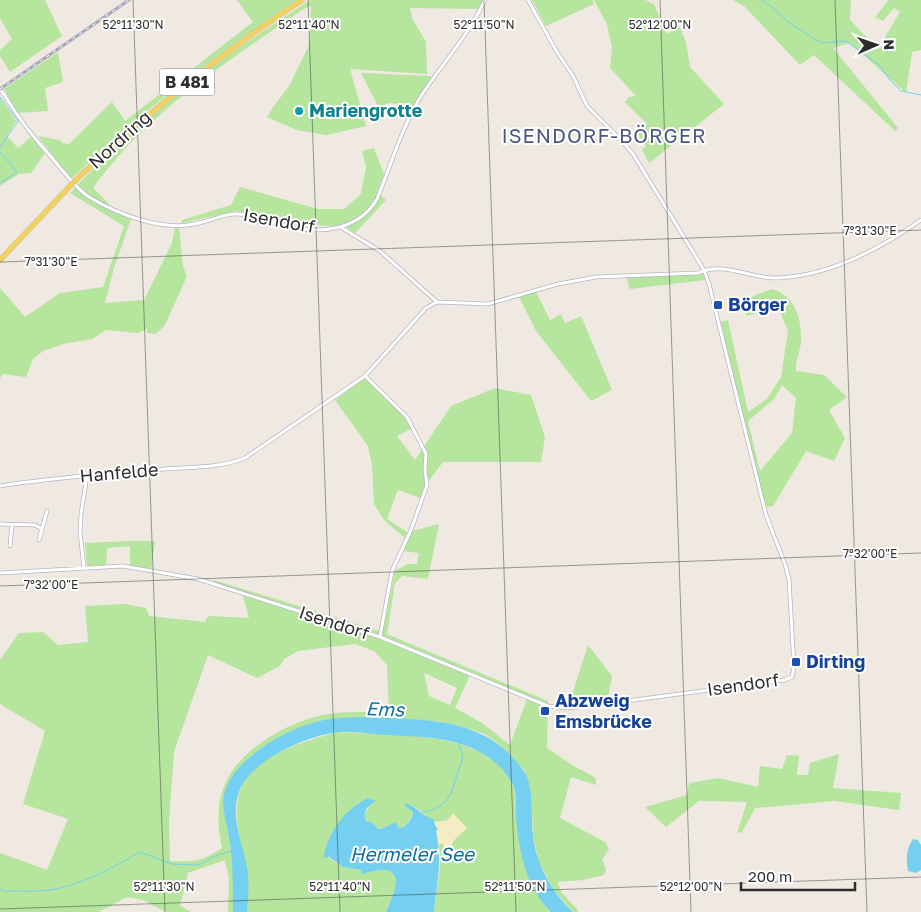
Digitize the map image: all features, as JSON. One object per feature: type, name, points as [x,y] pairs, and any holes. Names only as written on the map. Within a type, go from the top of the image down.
[{"type":"main road","name":"Nordring","points":[[0,260],[80,176],[147,115],[232,48],[302,0]]},
{"type":"street","points":[[342,228],[354,222],[372,208],[411,114],[421,96],[456,49],[478,14],[484,0]]},
{"type":"street","name":"Isendorf","points":[[0,573],[123,566],[198,579],[380,637],[527,699],[557,708],[785,680],[792,677],[794,667],[789,579],[766,515],[716,310],[704,270],[633,154],[587,106],[528,0]]},
{"type":"street","name":"Isendorf","points":[[0,89],[22,122],[70,180],[87,195],[113,210],[159,223],[181,226],[234,214],[256,217],[305,229],[342,228]]},
{"type":"street","points":[[365,376],[426,308],[437,302],[488,304],[558,284],[596,277],[698,273],[704,270],[730,269],[775,278],[816,271],[863,254],[921,220]]},
{"type":"street","points":[[342,228],[380,251],[437,302]]},
{"type":"street","name":"Isendorf","points":[[365,376],[407,417],[426,454],[424,470],[427,486],[411,530],[392,571],[380,637]]},
{"type":"street","name":"Hanfelde","points":[[0,486],[39,480],[238,461],[257,451],[365,376]]},
{"type":"street","points":[[84,568],[80,522],[87,476]]},
{"type":"street","points":[[39,540],[47,511]]},
{"type":"street","points":[[0,524],[35,525],[42,529]]},
{"type":"street","points":[[10,546],[12,525]]},
{"type":"green space","points":[[0,0],[45,0],[62,36],[10,72],[0,56],[0,50],[12,39],[0,18]]},
{"type":"green space","points":[[237,0],[298,0],[234,44],[171,92],[123,131],[71,179],[38,136],[60,140],[62,143],[69,144],[112,102],[125,121],[253,22]]},
{"type":"green space","points":[[310,0],[483,0],[480,9],[410,8],[413,20],[426,42],[427,74],[350,69],[366,126],[326,135],[297,130],[267,117],[289,86],[309,45],[311,6],[302,10],[245,49],[190,90],[138,135],[93,188],[113,208],[112,212],[131,219],[114,268],[105,303],[144,300],[172,243],[175,227],[179,228],[183,266],[187,276],[165,325],[156,334],[147,333],[147,329],[138,333],[106,330],[92,339],[63,344],[43,351],[33,359],[26,377],[3,374],[0,378],[0,288],[25,317],[60,293],[103,287],[124,226],[70,193],[119,143],[172,97],[221,60]]},
{"type":"green space","points":[[532,0],[592,0],[594,4],[546,26]]},
{"type":"green space","points":[[594,0],[645,0],[654,4],[667,34],[679,26],[686,42],[690,67],[724,104],[649,163],[642,149],[646,147],[637,133],[647,124],[625,102],[629,97],[636,96],[610,68],[612,48],[607,24]]},
{"type":"green space","points":[[733,0],[851,0],[850,20],[878,49],[900,12],[894,8],[883,21],[875,17],[889,0],[921,0],[921,50],[912,52],[906,93],[850,43],[833,48],[898,128],[895,131],[814,55],[800,65],[744,6]]},
{"type":"green space","points":[[58,52],[63,82],[45,88],[48,111],[18,113],[4,89]]},
{"type":"green space","points":[[361,73],[430,76],[431,78],[412,110],[408,105],[388,103],[379,108]]},
{"type":"green space","points":[[0,98],[16,121],[7,136],[18,148],[31,137],[45,153],[31,173],[19,174],[0,186]]},
{"type":"green space","points":[[374,148],[384,174],[377,192],[386,200],[355,233],[343,225],[293,224],[235,211],[182,223],[182,220],[231,205],[240,187],[318,209],[344,209],[361,194],[366,167],[362,151]]},
{"type":"green space","points":[[704,274],[705,280],[630,289],[626,277]]},
{"type":"green space","points":[[771,289],[786,296],[795,308],[800,323],[801,344],[796,371],[824,375],[847,397],[829,410],[845,438],[834,461],[806,451],[773,506],[764,507],[721,322],[728,320],[748,412],[767,399],[781,377],[788,331],[778,307],[746,316],[744,300]],"holes":[[[782,385],[796,398],[792,433],[760,471],[748,421],[774,399]]]},
{"type":"green space","points":[[536,292],[550,320],[561,314],[565,323],[581,316],[612,390],[591,401],[536,331],[519,297]]},
{"type":"green space","points":[[365,378],[402,414],[411,429],[397,436],[415,460],[451,406],[495,388],[531,395],[545,437],[541,462],[443,462],[424,487],[420,498],[398,490],[387,519],[407,532],[405,538],[384,520],[374,504],[372,465],[368,446],[335,400]]},
{"type":"green space","points":[[439,524],[428,579],[402,576],[395,583],[387,634],[548,701],[547,748],[596,778],[596,785],[571,777],[560,818],[605,842],[609,849],[602,860],[606,869],[604,875],[583,880],[557,882],[562,893],[578,912],[573,912],[553,889],[539,862],[533,836],[532,806],[525,771],[499,744],[485,734],[460,726],[435,721],[365,717],[316,722],[278,738],[249,758],[235,773],[224,813],[230,843],[233,876],[233,912],[228,912],[229,879],[225,860],[188,873],[180,906],[191,912],[166,912],[143,900],[127,897],[99,912],[0,912],[0,853],[47,870],[68,819],[23,804],[45,731],[0,704],[0,660],[19,633],[43,632],[58,645],[88,642],[85,606],[124,604],[146,608],[149,616],[205,622],[208,616],[249,618],[242,593],[213,584],[214,580],[383,632],[395,571],[407,564],[417,564],[419,553],[403,551],[412,531]],"holes":[[[355,644],[374,651],[387,665],[389,713],[348,712],[317,716],[295,724],[268,738],[241,760],[225,784],[220,798],[218,813],[222,848],[198,860],[170,861],[169,821],[174,752],[208,655],[257,678],[280,666],[284,659],[298,651]],[[424,673],[457,688],[450,705],[429,696]],[[470,675],[527,699],[510,745],[482,723],[455,708]]]},
{"type":"green space","points":[[155,541],[151,570],[130,567],[130,546],[107,548],[106,566],[87,567],[85,543]]},
{"type":"green space","points":[[588,645],[612,676],[608,698],[570,701]]},
{"type":"green space","points":[[339,732],[408,735],[459,744],[480,752],[498,764],[513,785],[517,814],[527,849],[544,905],[551,912],[435,912],[440,866],[440,849],[438,844],[443,843],[446,852],[458,835],[467,828],[453,814],[448,820],[434,822],[416,808],[405,803],[413,812],[408,823],[401,829],[393,825],[379,829],[372,822],[367,822],[364,815],[371,804],[359,802],[337,826],[327,857],[343,867],[361,870],[363,873],[386,870],[392,873],[395,878],[394,892],[386,912],[247,912],[246,883],[237,815],[239,794],[245,781],[254,769],[280,752]]},
{"type":"green space","points":[[839,754],[833,788],[901,793],[899,810],[834,801],[755,808],[742,832],[737,833],[747,802],[699,801],[666,827],[645,807],[687,795],[689,783],[718,778],[758,787],[760,766],[782,769],[787,755],[799,756],[797,775],[808,775],[810,763]]},
{"type":"sand","points":[[453,813],[467,828],[453,841],[450,853],[446,852],[443,843],[438,844],[434,822],[448,820]]},
{"type":"water","points":[[365,717],[426,720],[446,723],[483,735],[500,746],[518,763],[527,777],[531,795],[533,835],[541,867],[558,896],[573,912],[551,912],[535,892],[525,868],[517,831],[514,787],[497,764],[484,754],[453,742],[419,737],[340,732],[312,738],[282,751],[267,760],[245,780],[236,802],[236,813],[248,874],[247,912],[233,912],[231,853],[223,804],[225,791],[239,767],[263,747],[304,726],[334,718]]},
{"type":"water","name":"Hermeler See","points":[[368,798],[376,801],[366,810],[365,819],[367,822],[372,822],[377,828],[381,829],[396,822],[398,828],[406,825],[413,812],[405,806],[405,803],[433,819],[438,829],[436,831],[439,860],[435,912],[386,912],[394,892],[395,877],[392,872],[376,870],[362,874],[361,870],[343,867],[329,857],[324,858],[329,840],[338,823],[352,808]]},
{"type":"water","points":[[913,839],[918,840],[921,845],[921,870],[916,873],[908,871],[907,863],[908,851]]},
{"type":"waterway","points":[[761,0],[791,24],[816,40],[823,43],[846,41],[879,65],[901,91],[921,95]]},
{"type":"waterway","points":[[0,97],[18,121],[0,147]]},
{"type":"waterway","points":[[0,152],[17,172],[0,183]]},
{"type":"waterway","points":[[423,812],[440,806],[451,793],[463,757],[458,742]]},
{"type":"waterway","points":[[0,888],[5,891],[44,891],[59,888],[95,876],[140,852],[172,864],[199,865],[217,855],[231,851]]},
{"type":"railway","points":[[0,89],[129,0]]},
{"type":"place","name":"Mariengrotte","points":[[299,111]]},
{"type":"place","name":"Börger","points":[[718,305]]},
{"type":"place","name":"Dirting","points":[[796,662]]},
{"type":"place","name":"Abzweig Emsbrücke","points":[[545,711]]},
{"type":"district","name":"ISENDORF-BÖRGER","points":[[604,136]]},
{"type":"water label","name":"Ems","points":[[385,709]]}]
